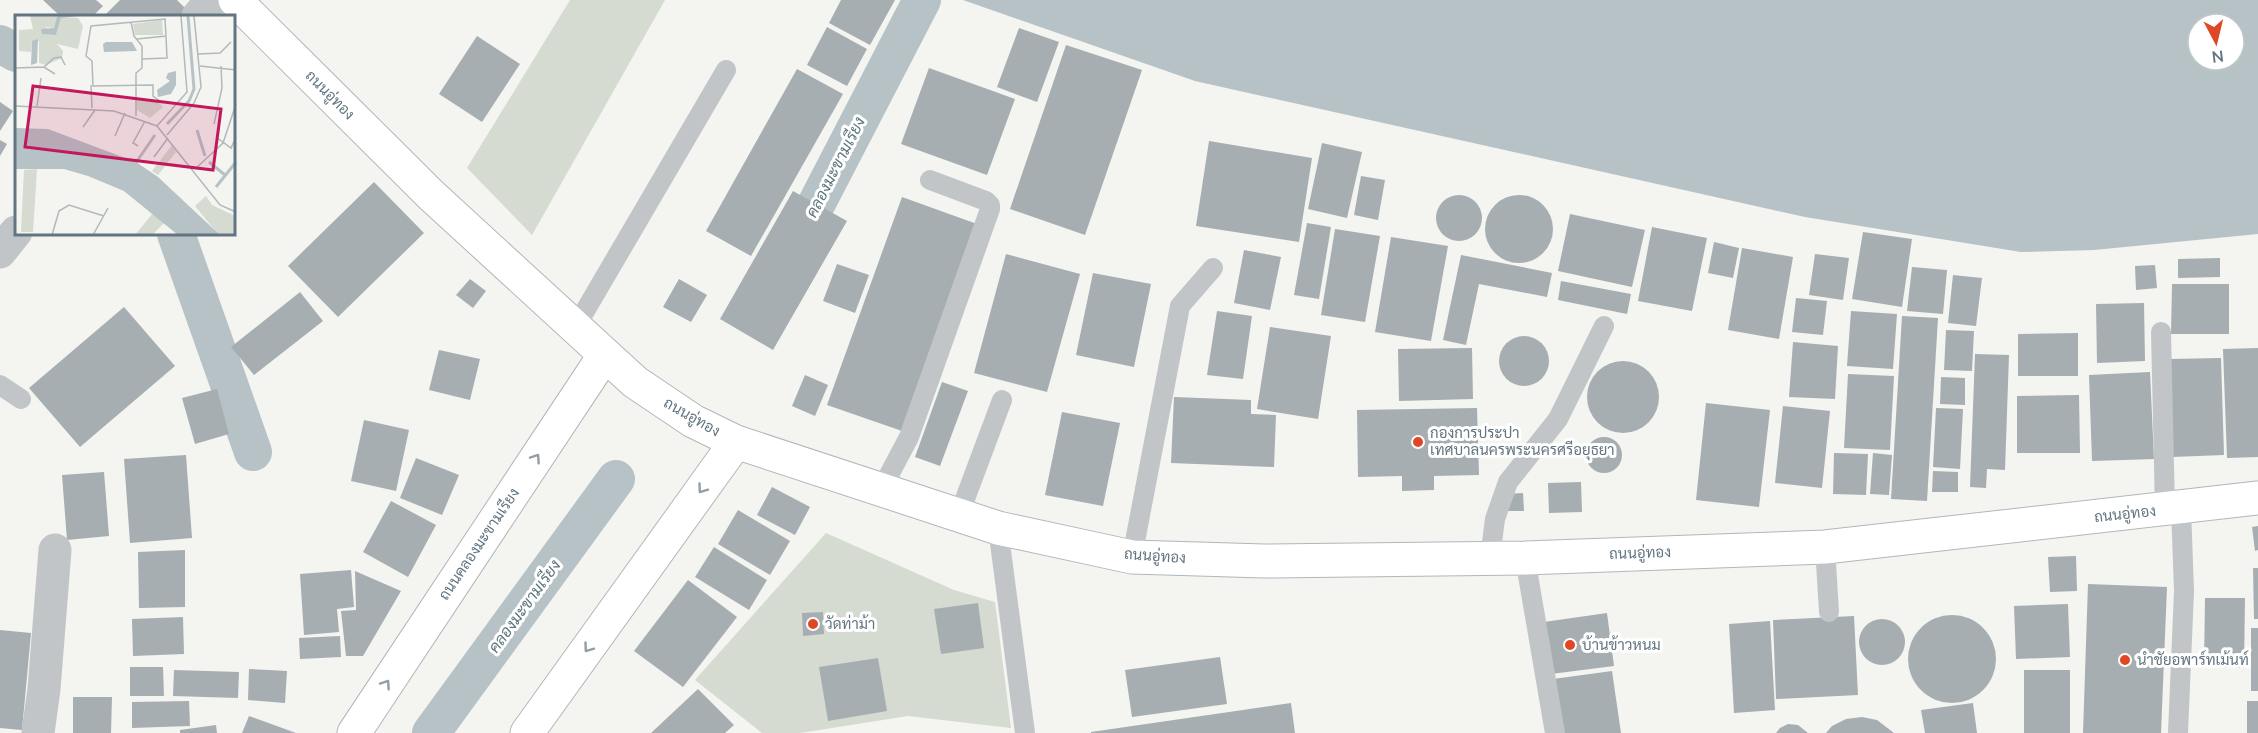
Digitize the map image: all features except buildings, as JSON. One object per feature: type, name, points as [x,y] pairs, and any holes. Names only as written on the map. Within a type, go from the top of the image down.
[{"type":"main road","name":"ถนนอู่ทอง","points":[[235,0],[431,195],[635,382],[693,421],[736,442],[998,528],[1132,557],[1264,561],[1525,558],[1825,547],[2258,498]]},
{"type":"main road","name":"ถนนคลองมะขามเรียง","points":[[354,733],[604,356]]},
{"type":"main road","points":[[527,733],[736,442]]},
{"type":"street","points":[[199,15],[212,0]]},
{"type":"street","points":[[0,252],[15,233]]},
{"type":"street","points":[[38,733],[44,688],[55,550]]},
{"type":"lane","points":[[575,328],[726,70]]},
{"type":"lane","points":[[881,490],[909,437],[990,209],[986,201],[930,180]]},
{"type":"lane","points":[[1132,557],[1180,306],[1213,268]]},
{"type":"lane","points":[[1490,558],[1495,519],[1508,482],[1558,419],[1604,326]]},
{"type":"lane","points":[[2161,332],[2173,509],[2184,591],[2178,733]]},
{"type":"lane","points":[[0,385],[21,399]]},
{"type":"lane","points":[[959,515],[1002,400]]},
{"type":"lane","points":[[998,528],[1025,733]]},
{"type":"lane","points":[[1825,547],[1829,612]]},
{"type":"lane","points":[[1525,558],[1554,733]]},
{"type":"shaded area","points":[[570,0],[665,0],[532,235],[467,168]]},
{"type":"shaded area","points":[[963,0],[2258,0],[2258,234],[2094,250],[2021,252],[1805,217],[1195,81]]},
{"type":"shaded area","points":[[826,533],[954,590],[995,602],[1011,728],[908,716],[800,733],[762,733],[695,680]]},
{"type":"waterway","name":"คลองมะขามเรียง","points":[[793,249],[922,0]]},
{"type":"waterway","points":[[0,44],[15,52]]},
{"type":"waterway","points":[[177,236],[253,452]]},
{"type":"waterway","name":"คลองมะขามเรียง","points":[[431,733],[616,479]]},
{"type":"place","name":"กองการประปา เทศบาลนครพระนครศรีอยุธยา","points":[[1418,442]]},
{"type":"place","name":"วัดท่าม้า","points":[[813,624]]},
{"type":"place","name":"บ้านข้าวหนม","points":[[1570,645]]},
{"type":"place","name":"นำชัยอพาร์ทเม้นท์","points":[[2125,660]]}]
